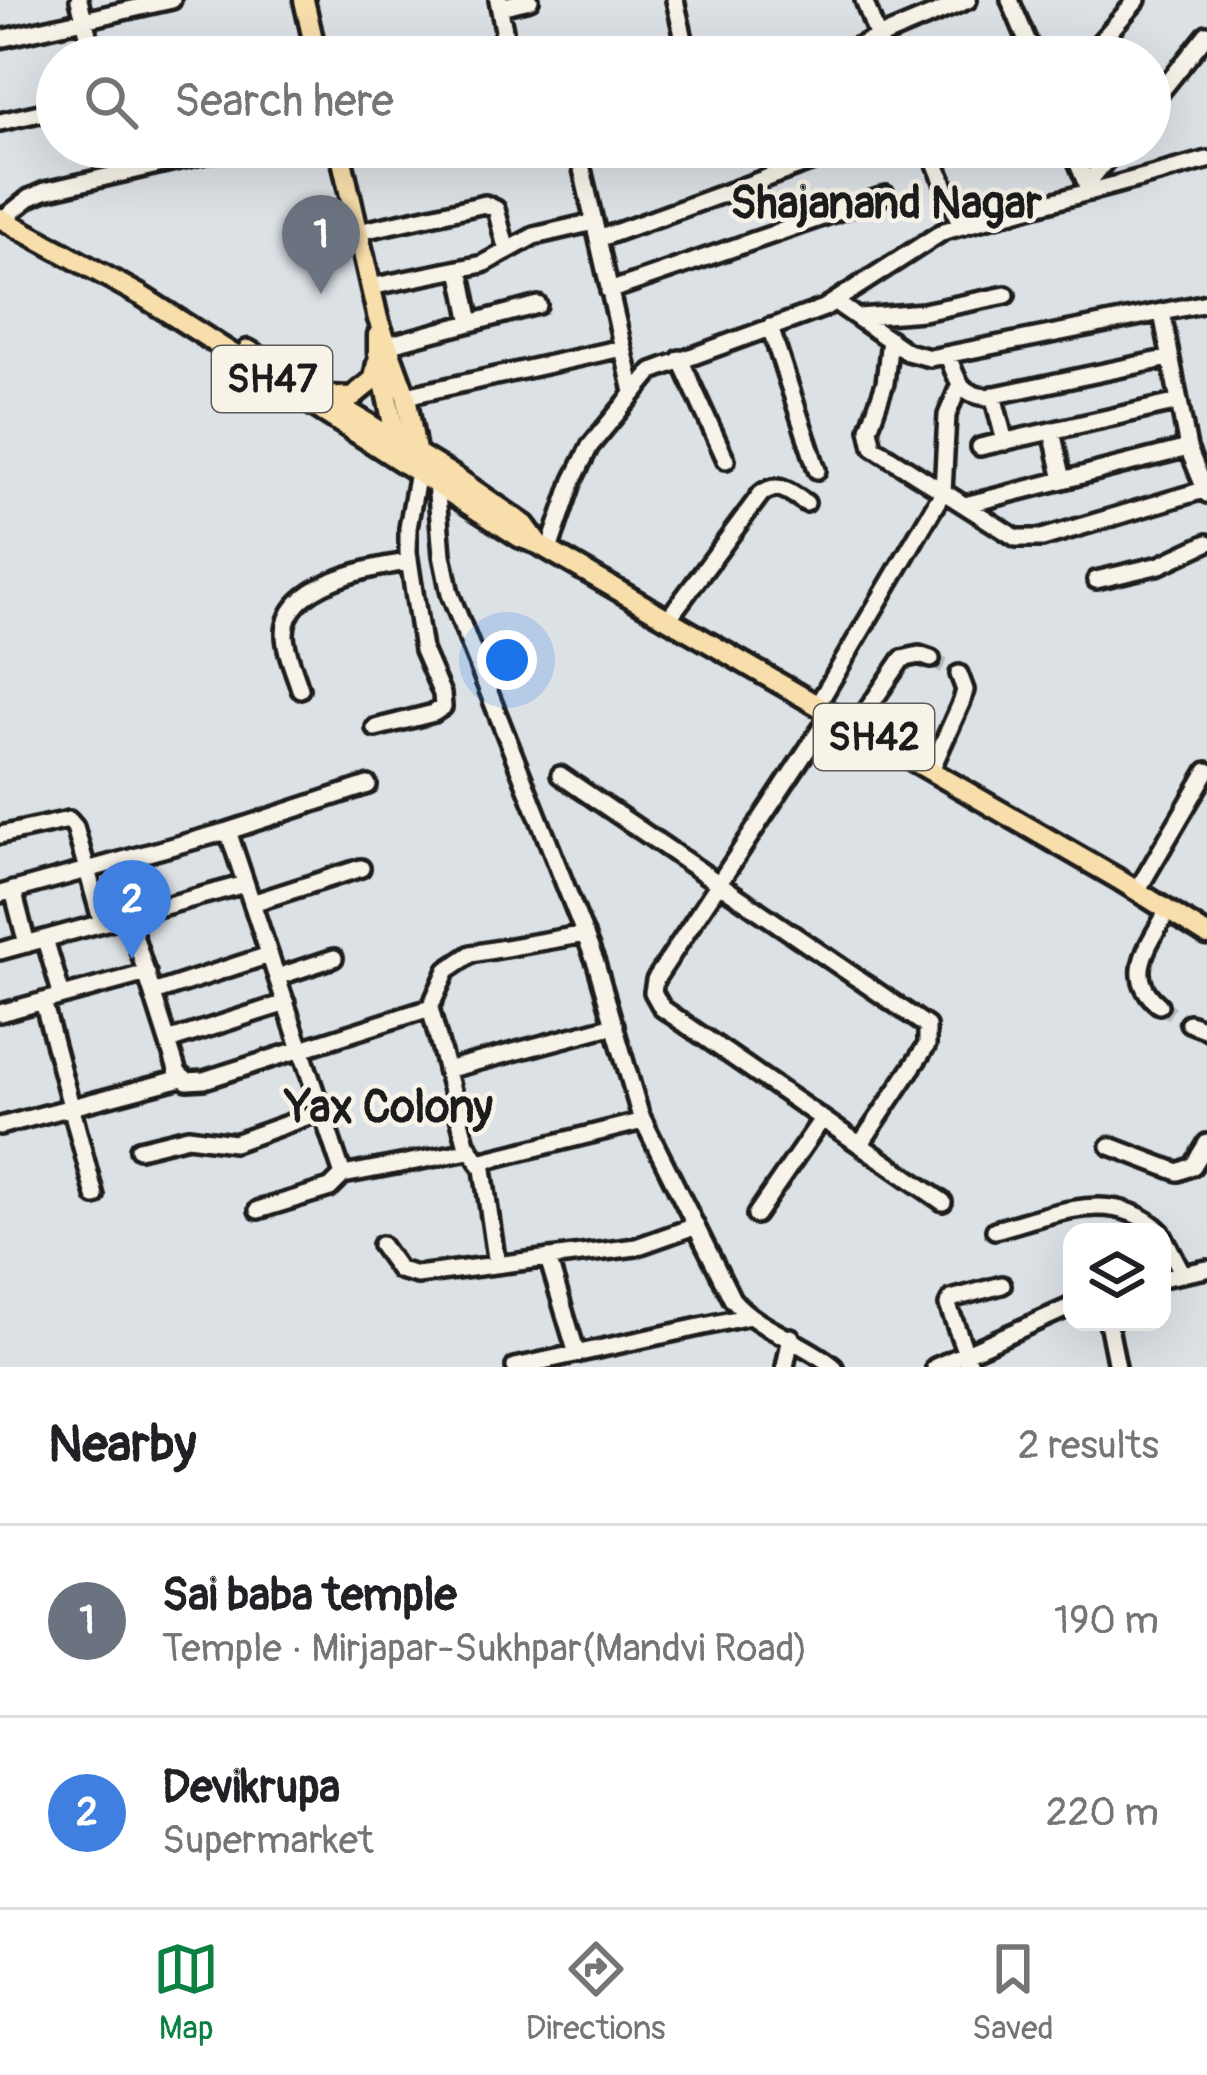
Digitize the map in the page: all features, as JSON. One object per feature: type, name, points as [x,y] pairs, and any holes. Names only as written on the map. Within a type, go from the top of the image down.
[{"type":"main road","points":[[304,0],[312,36]]},
{"type":"main road","points":[[344,168],[378,319],[397,440],[418,467]]},
{"type":"main road","name":"SH47","points":[[2,219],[264,359],[397,440]]},
{"type":"main road","name":"SH47","points":[[142,296],[418,467]]},
{"type":"main road","points":[[324,395],[352,397],[366,388],[374,379],[382,349]]},
{"type":"main road","points":[[382,349],[406,396],[418,467]]},
{"type":"main road","name":"SH42","points":[[418,467],[525,525],[544,547]]},
{"type":"main road","name":"SH42","points":[[418,467],[519,537],[825,708],[1207,935]]},
{"type":"street","points":[[79,0],[88,36]]},
{"type":"street","points":[[0,39],[172,0]]},
{"type":"street","points":[[503,36],[499,3],[530,0]]},
{"type":"street","points":[[675,0],[683,36]]},
{"type":"street","points":[[864,0],[874,36]]},
{"type":"street","points":[[880,36],[968,0]]},
{"type":"street","points":[[1010,0],[1025,36]]},
{"type":"street","points":[[1105,36],[1137,0]]},
{"type":"street","points":[[1171,79],[1207,34]]},
{"type":"street","points":[[0,122],[36,114]]},
{"type":"street","points":[[544,547],[580,463],[652,371],[836,302],[928,239],[962,226],[1088,188],[1207,160]]},
{"type":"street","points":[[2,219],[45,191],[145,168]]},
{"type":"street","points":[[583,168],[632,392]]},
{"type":"street","points":[[370,287],[483,264],[534,236],[596,230],[787,168]]},
{"type":"street","points":[[938,168],[962,226]]},
{"type":"street","points":[[1080,168],[1088,188]]},
{"type":"street","points":[[1088,188],[1102,168]]},
{"type":"street","points":[[609,291],[886,195]]},
{"type":"street","points":[[358,232],[485,204],[496,209],[507,251]]},
{"type":"street","points":[[460,269],[470,322]]},
{"type":"street","points":[[859,317],[923,312],[1006,295]]},
{"type":"street","points":[[836,302],[918,356],[949,356],[1207,303]]},
{"type":"street","points":[[382,349],[538,305]]},
{"type":"street","points":[[890,339],[870,442],[1016,538],[1032,540],[1206,491],[1188,448],[1162,314]]},
{"type":"street","points":[[770,327],[817,470]]},
{"type":"street","points":[[406,396],[622,348]]},
{"type":"street","points":[[943,1202],[662,1008],[655,998],[655,980],[825,708],[944,492],[947,415],[959,386],[949,356]]},
{"type":"street","points":[[959,386],[976,396],[994,395],[1170,358]]},
{"type":"street","points":[[680,359],[726,460]]},
{"type":"street","points":[[994,395],[1005,442]]},
{"type":"street","points":[[980,447],[1179,402]]},
{"type":"street","points":[[1052,431],[1063,480]]},
{"type":"street","points":[[965,505],[1188,448]]},
{"type":"street","points":[[375,728],[442,707],[442,694],[423,650],[409,562],[408,528],[418,467]]},
{"type":"street","points":[[418,467],[450,594],[585,934],[643,1120],[732,1299],[750,1316],[834,1367]]},
{"type":"street","points":[[668,619],[768,488],[782,488],[806,503]]},
{"type":"street","points":[[1096,580],[1160,565],[1207,543]]},
{"type":"street","points":[[300,689],[284,636],[294,608],[338,577],[409,562]]},
{"type":"street","points":[[856,726],[902,659],[919,655],[931,659]]},
{"type":"street","points":[[931,770],[962,701],[965,689],[959,674]]},
{"type":"street","points":[[1137,891],[1207,771]]},
{"type":"street","points":[[560,775],[926,1026],[927,1045],[860,1145]]},
{"type":"street","points":[[27,944],[7,892],[227,831],[368,785]]},
{"type":"street","points":[[0,835],[68,820],[75,827],[102,923]]},
{"type":"street","points":[[227,831],[344,1175]]},
{"type":"street","points":[[252,903],[361,868]]},
{"type":"street","points":[[0,951],[245,884]]},
{"type":"street","points":[[1159,1005],[1141,984],[1139,962],[1168,910]]},
{"type":"street","points":[[128,916],[182,1078]]},
{"type":"street","points":[[497,1264],[474,1157],[430,1008],[447,970],[471,954],[585,934]]},
{"type":"street","points":[[45,939],[62,997]]},
{"type":"street","points":[[153,993],[269,955]]},
{"type":"street","points":[[277,977],[334,958]]},
{"type":"street","points":[[0,1013],[147,973]]},
{"type":"street","points":[[43,1001],[95,1196]]},
{"type":"street","points":[[168,1041],[286,1003]]},
{"type":"street","points":[[0,1126],[182,1078],[204,1079],[430,1008]]},
{"type":"street","points":[[1189,1023],[1207,1030]]},
{"type":"street","points":[[446,1070],[614,1025]]},
{"type":"street","points":[[139,1149],[188,1137],[234,1143],[323,1112]]},
{"type":"street","points":[[756,1215],[822,1118]]},
{"type":"street","points":[[258,1210],[330,1188],[344,1175],[474,1157],[643,1120]]},
{"type":"street","points":[[1110,1146],[1178,1172],[1193,1166],[1207,1143]]},
{"type":"street","points":[[995,1230],[1074,1209],[1109,1206],[1151,1223]]},
{"type":"street","points":[[381,1245],[392,1263],[406,1273],[636,1247],[695,1226]]},
{"type":"street","points":[[1171,1252],[1183,1274]]},
{"type":"street","points":[[548,1258],[577,1354]]},
{"type":"street","points":[[1171,1276],[1207,1269]]},
{"type":"street","points":[[969,1360],[949,1313],[951,1299],[1002,1285]]},
{"type":"street","points":[[935,1367],[969,1360],[1063,1311]]},
{"type":"street","points":[[515,1367],[750,1316]]},
{"type":"street","points":[[1110,1331],[1117,1367]]},
{"type":"street","points":[[785,1367],[790,1342]]},
{"type":"street","points":[[790,1342],[794,1367]]},
{"type":"tunnel","points":[[931,659],[959,674]]},
{"type":"tunnel","points":[[1159,1005],[1189,1023]]},
{"type":"place","name":"Sai baba temple","points":[[321,294]]},
{"type":"place","name":"Devikrupa","points":[[132,959]]},
{"type":"district","name":"Shajanand Nagar","points":[[886,204]]},
{"type":"district","name":"Yax Colony","points":[[389,1108]]}]
